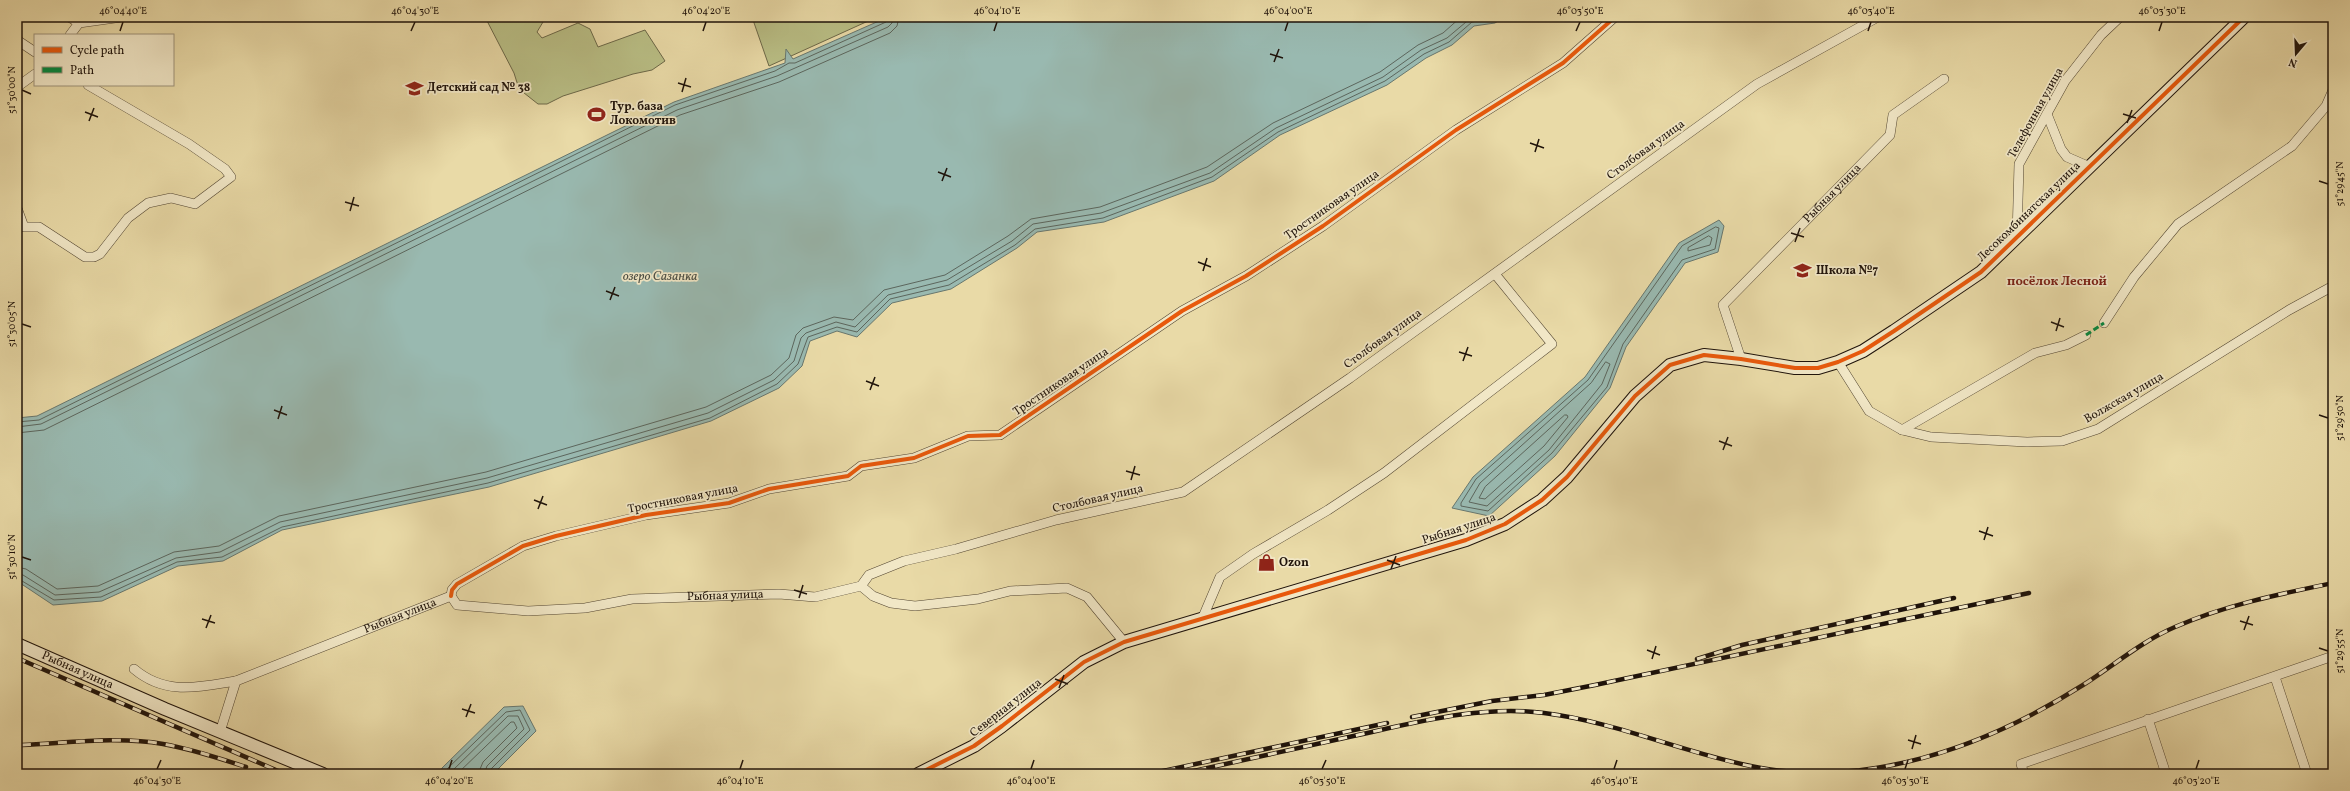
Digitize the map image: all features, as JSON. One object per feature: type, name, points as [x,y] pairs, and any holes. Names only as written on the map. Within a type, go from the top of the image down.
[{"type":"street","points":[[69,17],[80,20],[122,17]]},
{"type":"street","name":"Тростниковая улица","points":[[451,596],[452,590],[457,584],[523,546],[646,516],[729,503],[769,489],[848,476],[861,466],[914,458],[968,436],[1000,435],[1182,311],[1246,276],[1323,226],[1456,130],[1563,63],[1615,17]]},
{"type":"street","name":"Столбовая улица","points":[[861,586],[870,575],[904,561],[956,550],[1056,520],[1184,492],[1350,378],[1757,84],[1878,17]]},
{"type":"street","name":"Телефонная улица","points":[[2017,238],[2019,164],[2065,81],[2101,35],[2120,17]]},
{"type":"street","name":"Лесокомбинатская улица","points":[[1795,368],[1818,368],[1838,362],[1882,339],[1982,272],[2244,17]]},
{"type":"street","points":[[71,34],[80,20]]},
{"type":"street","points":[[17,40],[34,51]]},
{"type":"street","points":[[17,88],[34,75]]},
{"type":"street","name":"Рыбная улица","points":[[1741,359],[1723,305],[1890,135],[1893,116],[1944,79]]},
{"type":"street","points":[[17,208],[24,227],[39,227],[84,257],[94,258],[100,254],[128,218],[148,202],[171,198],[195,204],[231,177],[225,169],[189,144],[90,86]]},
{"type":"street","points":[[2104,323],[2134,277],[2178,224],[2292,146],[2326,106],[2333,90]]},
{"type":"street","points":[[2047,114],[2061,149],[2067,157],[2090,167]]},
{"type":"street","points":[[1203,617],[1220,577],[1253,554],[1328,510],[1384,473],[1552,344],[1495,274]]},
{"type":"street","name":"Волжская улица","points":[[1838,362],[1868,411],[1902,430],[1931,436],[2027,442],[2062,441],[2098,429],[2289,310],[2333,286]]},
{"type":"street","points":[[1902,430],[2035,353],[2066,345],[2086,335]]},
{"type":"street","name":"Рыбная улица","points":[[1124,642],[1203,617],[1466,540],[1505,524],[1542,500],[1567,477],[1635,396],[1670,365],[1704,356],[1741,359],[1795,368]]},
{"type":"street","points":[[861,586],[873,596],[891,603],[915,606],[978,599],[1010,591],[1067,588],[1087,597],[1124,642]]},
{"type":"street","name":"Рыбная улица","points":[[134,668],[147,680],[162,686],[191,688],[236,681],[451,596],[457,605],[528,611],[586,608],[632,600],[778,594],[815,597],[861,586]]},
{"type":"street","name":"Северная улица","points":[[918,774],[974,746],[1084,662],[1124,642]]},
{"type":"street","name":"Рыбная улица","points":[[17,644],[220,732]]},
{"type":"street","points":[[2024,774],[2021,764],[2333,656]]},
{"type":"street","points":[[2275,677],[2308,774]]},
{"type":"street","points":[[236,681],[220,732],[323,774]]},
{"type":"street","points":[[2148,719],[2166,774]]},
{"type":"green space","points":[[485,17],[546,17],[537,32],[542,38],[578,23],[590,29],[598,47],[645,30],[665,61],[652,70],[633,74],[563,96],[547,104],[538,104],[519,89],[514,73]]},
{"type":"green space","points":[[752,17],[877,17],[769,66]]},
{"type":"water","name":"озеро Сазанка","points":[[888,17],[1504,17],[1495,23],[1474,26],[1452,45],[1426,58],[1387,85],[1280,135],[1214,181],[1104,222],[1037,232],[1017,248],[951,289],[892,303],[857,337],[837,331],[810,341],[802,366],[779,388],[711,421],[489,487],[282,530],[223,561],[178,566],[102,601],[53,605],[17,581],[17,418],[37,416],[674,102],[785,63],[786,49],[793,59]]},
{"type":"water","points":[[1719,220],[1724,226],[1718,252],[1685,263],[1626,347],[1610,388],[1555,456],[1489,516],[1452,508],[1473,477],[1585,377],[1679,243]]},
{"type":"water","points":[[523,706],[536,731],[493,774],[440,774],[442,768],[504,707]]},
{"type":"railway","points":[[1180,774],[1427,720],[1497,711],[1521,711],[1572,717],[1707,755],[1761,768],[1805,773],[1847,772],[1876,768],[1931,756],[2010,726],[2059,700],[2151,639],[2194,619],[2233,606],[2333,583]]},
{"type":"railway","points":[[1412,717],[1492,701],[1544,695],[1595,685],[2029,593]]},
{"type":"railway","points":[[1697,659],[1742,645],[1954,598]]},
{"type":"railway","points":[[17,658],[285,774]]},
{"type":"railway","points":[[1149,774],[1387,723]]},
{"type":"railway","points":[[22,745],[128,740],[184,748],[246,767]]},
{"type":"marked path","points":[[2086,335],[2104,323]]},
{"type":"cycle path","points":[[451,596],[452,590],[457,584],[523,546],[556,536],[646,515],[729,503],[769,489],[848,476],[861,466],[914,458],[968,436],[1000,435],[1182,311],[1246,276],[1323,226],[1456,130],[1563,63],[1615,17]]},
{"type":"cycle path","points":[[918,774],[974,746],[1084,662],[1124,642],[1466,540],[1505,524],[1542,500],[1567,477],[1635,396],[1670,365],[1704,355],[1741,359],[1795,368],[1818,368],[1838,362],[1863,351],[1981,272],[2244,17]]},
{"type":"place","name":"Детский сад № 38","points":[[414,88]]},
{"type":"place","name":"Тур. база Локомотив","points":[[597,114]]},
{"type":"place","name":"Школа №7","points":[[1803,271]]},
{"type":"place","name":"Ozon","points":[[1266,563]]},
{"type":"district","name":"посёлок Лесной","points":[[2057,282]]}]
